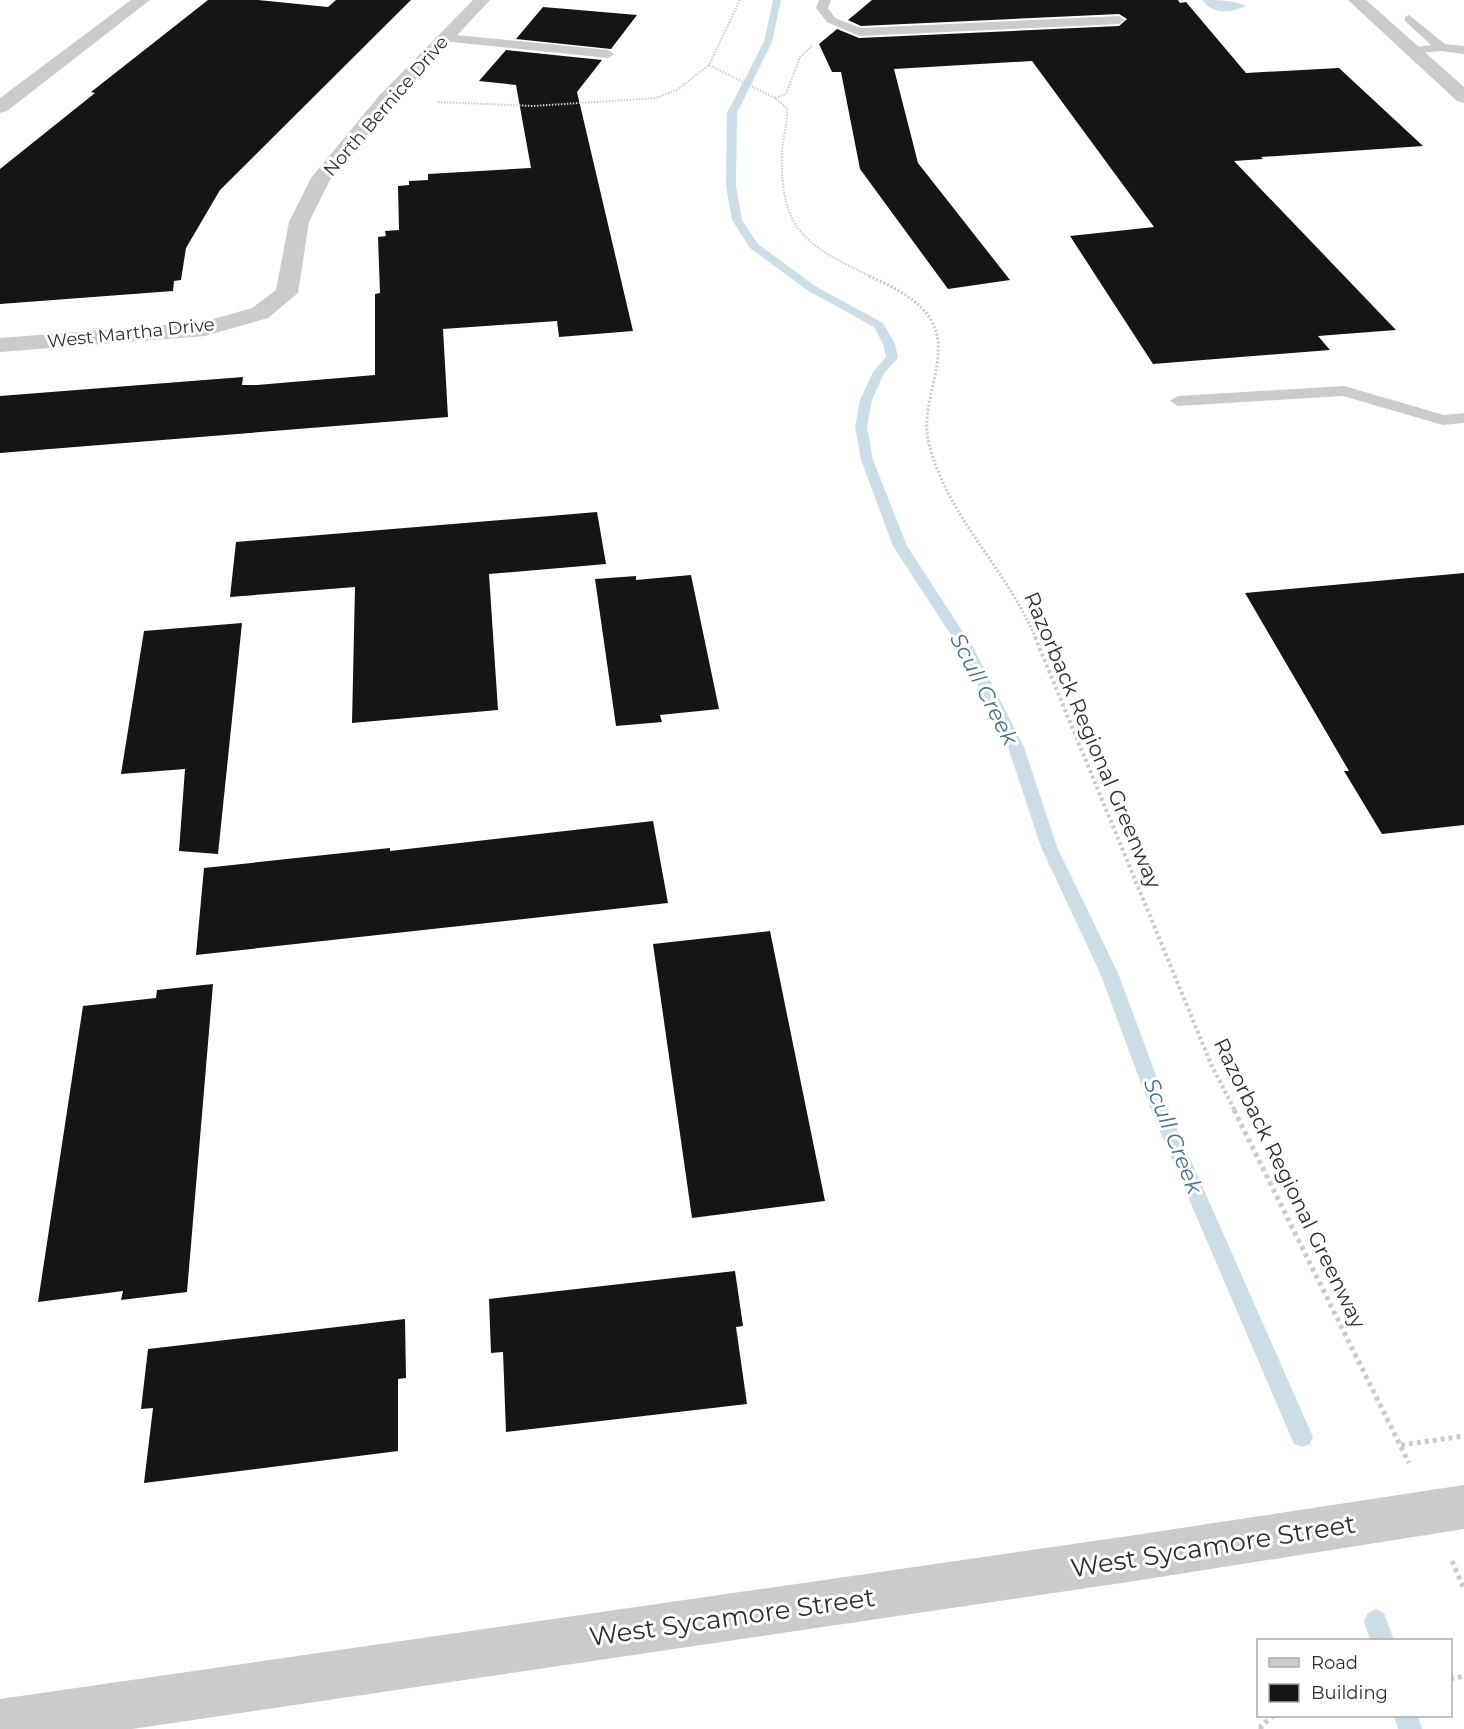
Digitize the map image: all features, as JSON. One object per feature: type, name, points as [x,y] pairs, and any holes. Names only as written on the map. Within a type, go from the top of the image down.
[{"type":"street","points":[[0,107],[142,0]]},
{"type":"street","name":"North Bernice Drive","points":[[260,313],[287,293],[298,222],[321,178],[386,100],[482,0]]},
{"type":"street","points":[[1356,0],[1413,51],[1452,62],[1464,97]]},
{"type":"street","name":"West Martha Drive","points":[[0,345],[205,329],[260,313]]},
{"type":"street","name":"West Sycamore Street","points":[[0,1724],[70,1721],[1448,1510]]},
{"type":"lane","points":[[825,0],[822,8],[831,20],[859,32],[1119,20]]},
{"type":"lane","points":[[1409,19],[1441,47]]},
{"type":"lane","points":[[446,38],[608,54]]},
{"type":"lane","points":[[1413,51],[1441,47],[1464,50]]},
{"type":"lane","points":[[1178,401],[1344,391],[1443,420],[1464,418]]},
{"type":"path","points":[[386,100],[516,107],[639,100],[669,94],[709,65],[740,0]]},
{"type":"path","points":[[709,65],[775,98],[786,94],[790,89],[800,57],[806,50],[818,43],[859,32]]},
{"type":"path","name":"Razorback Regional Greenway","points":[[775,98],[787,108],[788,119],[782,153],[790,217],[799,232],[816,247],[917,302],[931,318],[939,337],[940,357],[926,416],[929,444],[951,500],[1010,586],[1025,612],[1211,1064],[1401,1445],[1448,1510]]},
{"type":"path","points":[[1401,1445],[1464,1436]]},
{"type":"path","points":[[1261,1729],[1261,1726],[1272,1717]]},
{"type":"water","points":[[1202,0],[1231,1],[1246,6],[1222,11],[1211,8]]},
{"type":"building","points":[[208,0],[258,0],[328,7],[336,0],[411,0],[220,190],[186,248],[181,280],[174,281],[173,291],[0,304],[0,169],[95,93],[91,92]]},
{"type":"building","points":[[872,0],[1178,0],[1180,3],[1186,2],[1246,73],[1339,68],[1423,146],[1261,157],[1263,159],[1234,161],[1396,330],[1318,336],[1330,350],[1153,364],[1070,236],[1154,227],[1032,61],[894,69],[918,163],[1010,280],[948,289],[860,169],[841,72],[832,72],[819,44],[837,29],[859,38],[1119,26],[1127,19],[1119,14],[861,26],[848,20]]},
{"type":"building","points":[[543,7],[637,15],[611,49],[516,39]]},
{"type":"building","points":[[506,50],[602,60],[577,92],[633,331],[559,337],[557,321],[443,329],[448,417],[0,453],[0,396],[243,377],[242,385],[257,385],[375,375],[375,294],[380,293],[378,237],[386,236],[385,231],[399,230],[398,186],[409,185],[409,181],[428,180],[428,174],[531,168],[516,85],[479,81]]},
{"type":"building","points":[[597,512],[606,564],[489,574],[498,710],[352,723],[355,587],[230,597],[236,542]]},
{"type":"building","points":[[1464,573],[1464,825],[1382,834],[1344,771],[1349,771],[1245,593]]},
{"type":"building","points":[[691,575],[719,709],[660,715],[662,722],[616,726],[595,579],[636,576],[636,580]]},
{"type":"building","points":[[242,623],[218,854],[179,851],[185,769],[121,774],[144,631]]},
{"type":"building","points":[[653,821],[668,903],[196,955],[204,868],[390,848],[390,851]]},
{"type":"building","points":[[770,931],[825,1201],[692,1218],[653,944]]},
{"type":"building","points":[[213,984],[187,1292],[121,1300],[123,1291],[38,1302],[83,1006],[156,998],[157,990]]},
{"type":"building","points":[[735,1271],[743,1326],[736,1327],[747,1404],[506,1432],[503,1352],[491,1353],[489,1299]]},
{"type":"building","points":[[405,1319],[406,1378],[398,1379],[398,1451],[144,1483],[153,1408],[141,1409],[148,1349]]},
{"type":"waterway","name":"Scull Creek","points":[[777,0],[768,42],[732,113],[731,186],[737,220],[754,246],[811,288],[879,325],[889,344],[892,358],[879,372],[866,400],[861,427],[867,460],[900,546],[967,649],[1016,747],[1049,847],[1109,973],[1161,1113],[1302,1437]]},
{"type":"waterway","name":"Scull Creek","points":[[1376,1621],[1382,1639]]},
{"type":"waterway","name":"Scull Creek","points":[[1406,1717],[1410,1729]]}]
